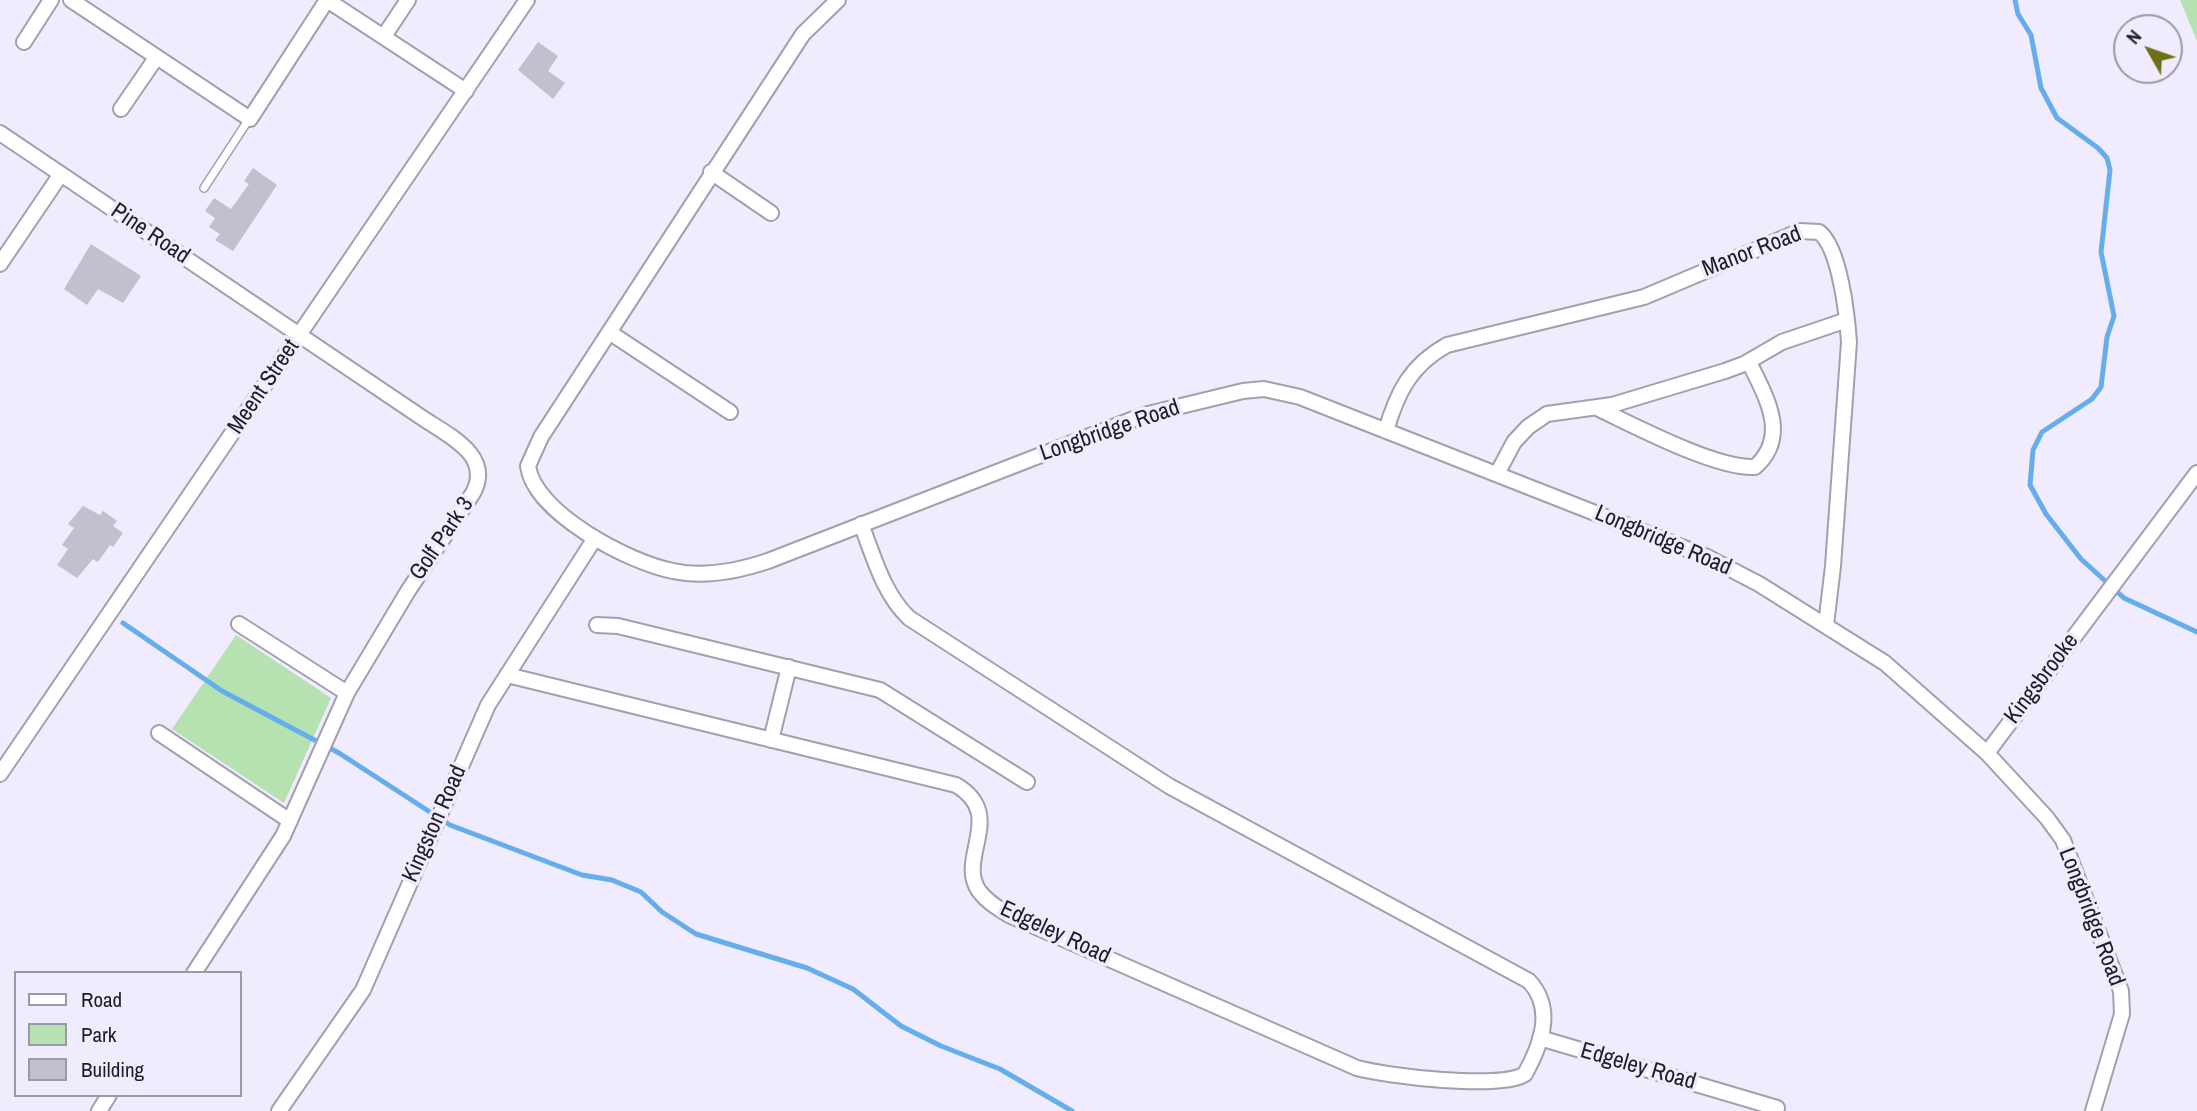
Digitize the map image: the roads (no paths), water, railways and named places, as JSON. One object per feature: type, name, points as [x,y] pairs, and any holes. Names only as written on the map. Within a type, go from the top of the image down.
[{"type":"street","points":[[24,42],[51,0]]},
{"type":"street","points":[[71,0],[250,118],[327,0],[466,91]]},
{"type":"street","points":[[384,36],[408,0]]},
{"type":"street","name":"Meent Street","points":[[0,774],[527,0]]},
{"type":"street","name":"Longbridge Road","points":[[838,0],[803,34],[541,437],[528,466],[534,488],[545,500],[595,538],[672,571],[705,574],[746,568],[1144,415],[1243,391],[1264,389],[1300,397],[1497,474],[1707,557],[1826,625],[1909,681],[1987,753],[2063,840],[2121,991],[2122,1014],[2093,1111]]},
{"type":"street","points":[[121,109],[156,58]]},
{"type":"street","name":"Pine Road","points":[[0,133],[299,336]]},
{"type":"street","points":[[711,172],[771,213]]},
{"type":"street","points":[[0,264],[61,174]]},
{"type":"street","name":"Manor Road","points":[[1386,431],[1395,398],[1406,379],[1426,357],[1447,345],[1644,297],[1800,231],[1810,229],[1819,232],[1832,248],[1847,320],[1846,392],[1826,625]]},
{"type":"street","points":[[1497,474],[1514,442],[1528,426],[1547,414],[1597,408],[1749,362],[1782,342],[1847,320]]},
{"type":"street","points":[[609,332],[730,412]]},
{"type":"street","name":"Golf Park 3","points":[[195,971],[236,912],[290,821],[347,692],[408,591],[473,493],[479,477],[478,466],[469,451],[299,336]]},
{"type":"street","points":[[1597,408],[1658,438],[1733,467],[1755,467],[1769,449],[1773,428],[1769,402],[1749,362]]},
{"type":"street","name":"Kingsbrooke","points":[[1987,753],[2197,473]]},
{"type":"street","name":"Edgeley Road","points":[[507,675],[956,785],[972,799],[979,811],[973,871],[978,890],[989,902],[1009,915],[1339,1061],[1395,1076],[1511,1081],[1525,1074],[1545,1023],[1543,1000],[1529,982],[1169,786],[909,618],[888,592],[861,524]]},
{"type":"street","name":"Kingston Road","points":[[279,1111],[363,990],[488,705],[595,538]]},
{"type":"street","points":[[239,624],[347,692]]},
{"type":"street","points":[[597,625],[618,625],[880,690],[1027,782]]},
{"type":"street","points":[[771,740],[789,667]]},
{"type":"street","points":[[159,733],[290,821]]},
{"type":"street","name":"Edgeley Road","points":[[1540,1038],[1777,1108]]},
{"type":"lane","points":[[204,188],[250,118]]},
{"type":"waterway","points":[[2015,0],[2018,14],[2031,35],[2041,88],[2057,118],[2098,148],[2107,158],[2110,170],[2101,252],[2114,316],[2107,337],[2101,387],[2092,399],[2042,432],[2033,450],[2030,485],[2046,514],[2081,559],[2124,598],[2197,632]]},
{"type":"waterway","points":[[123,623],[222,691],[339,753],[450,825],[582,875],[612,880],[641,892],[662,912],[696,934],[807,968],[853,989],[901,1026],[941,1046],[1000,1069],[1072,1111]]}]
